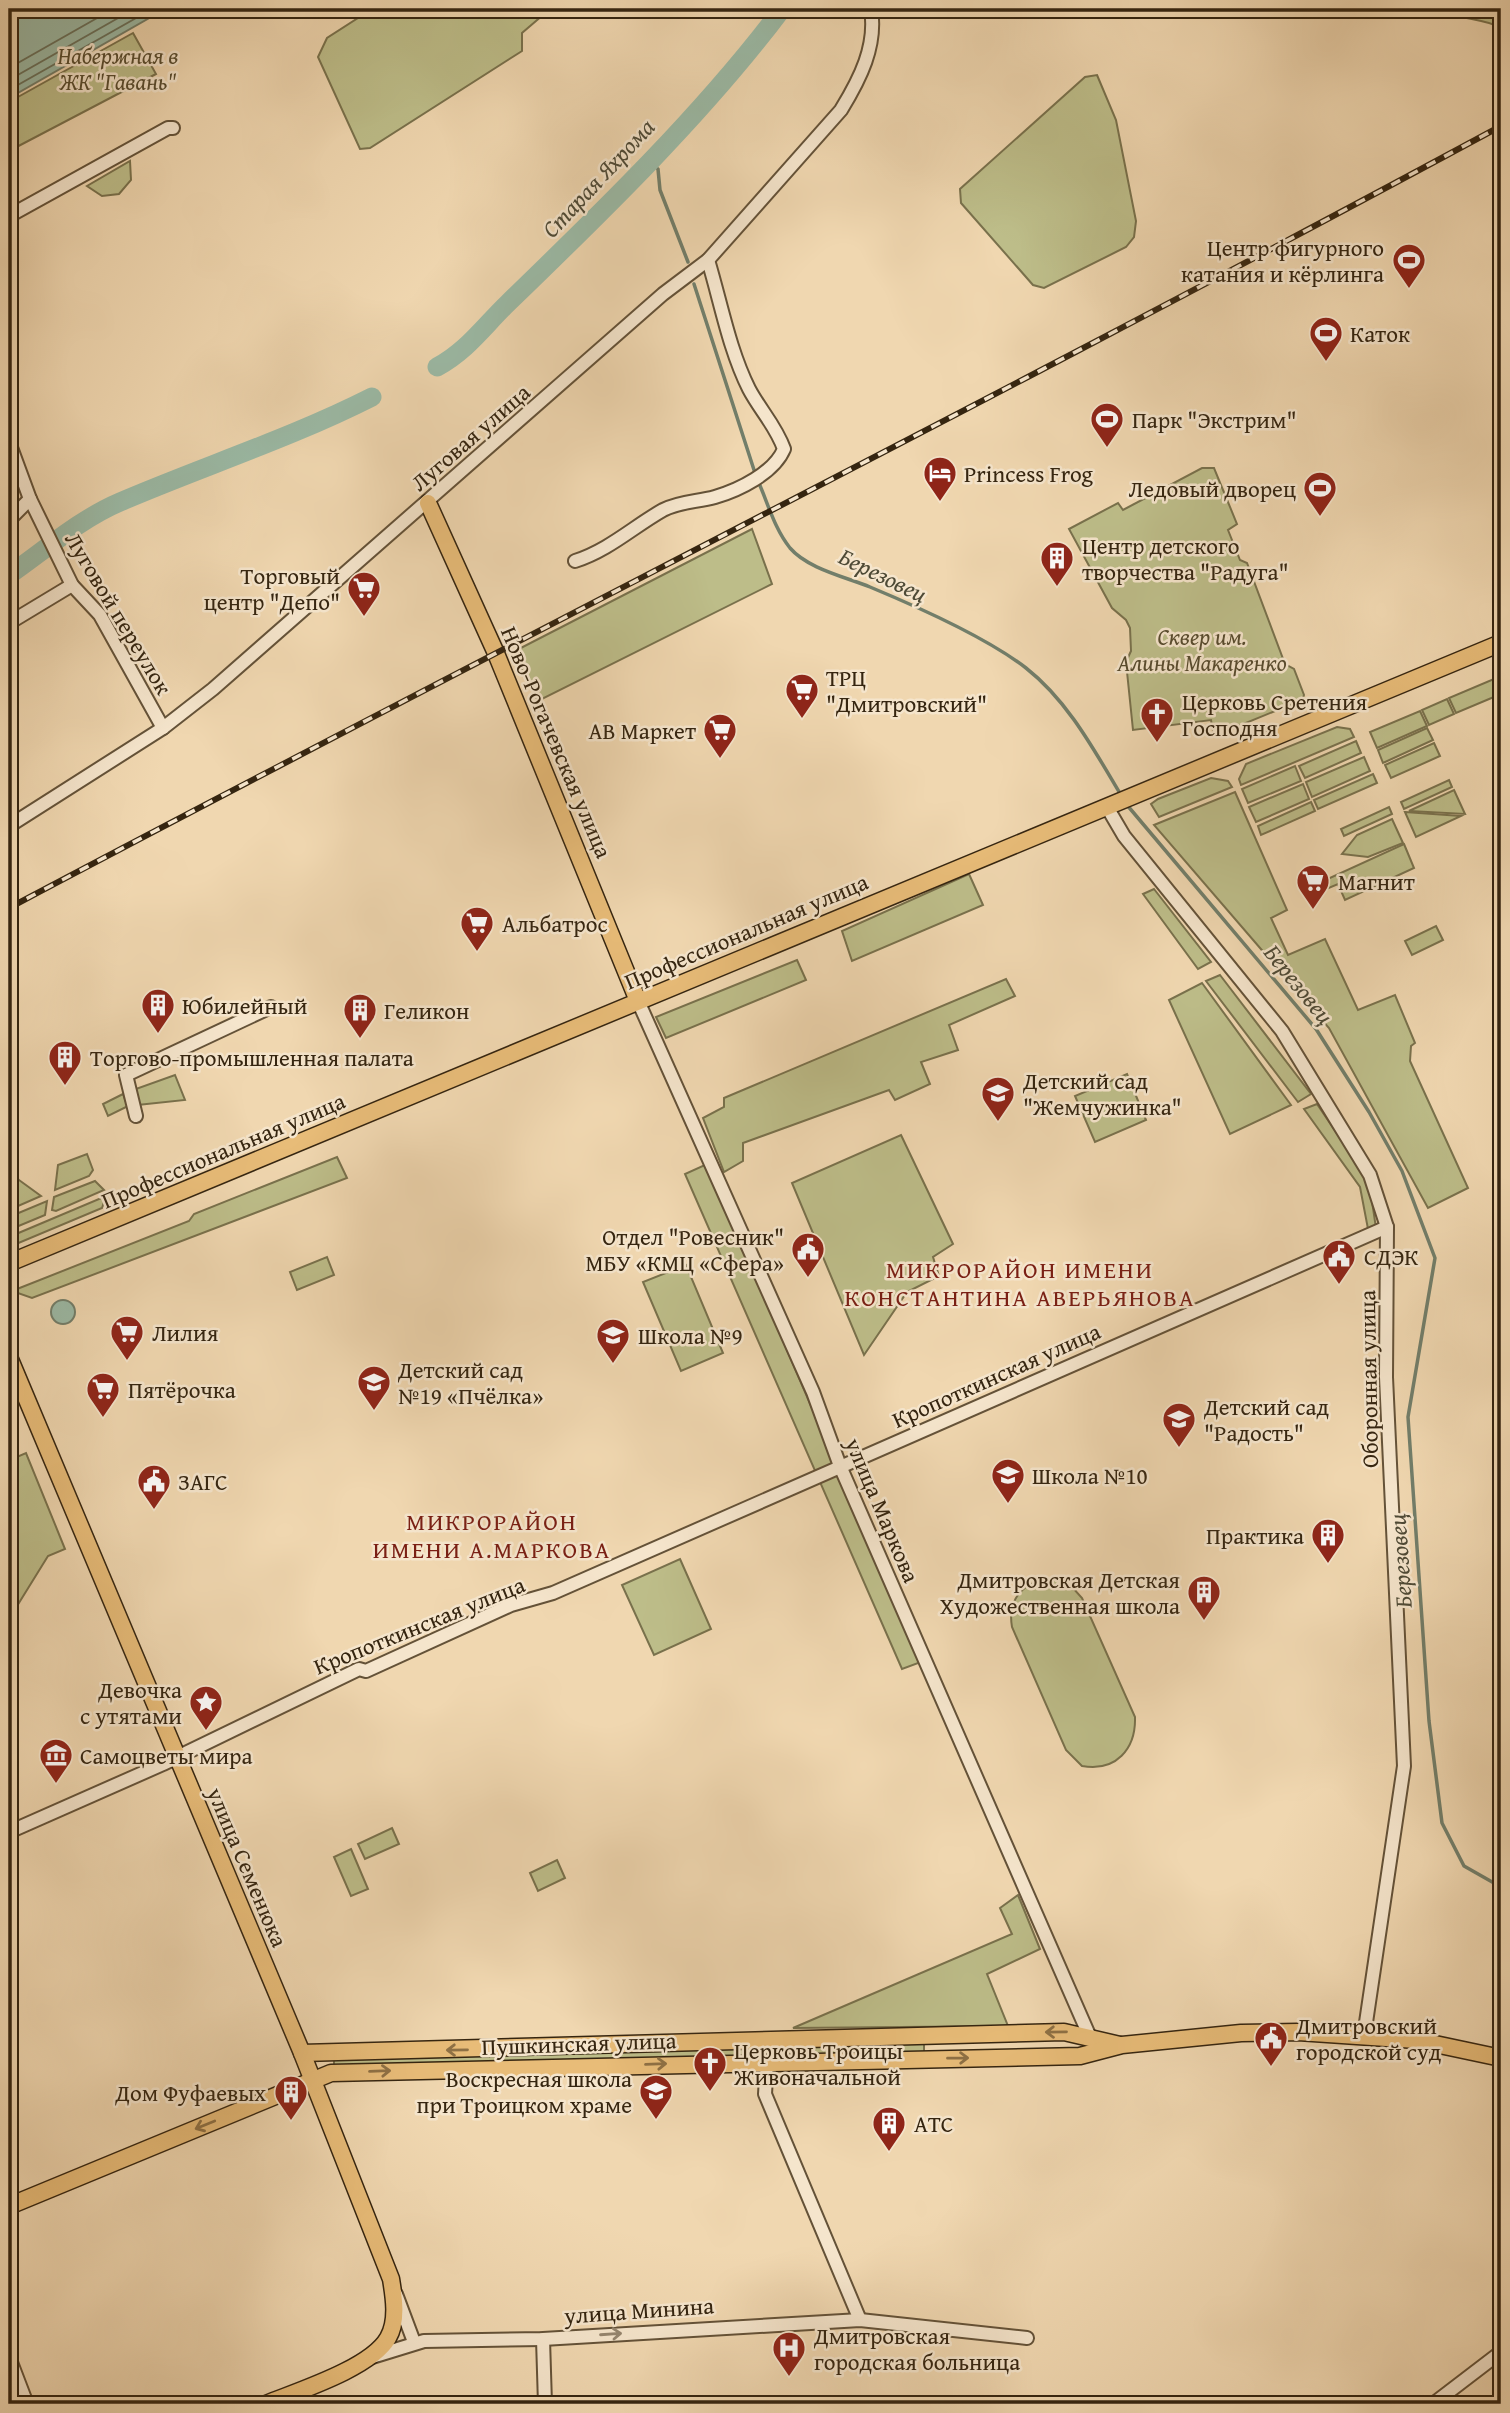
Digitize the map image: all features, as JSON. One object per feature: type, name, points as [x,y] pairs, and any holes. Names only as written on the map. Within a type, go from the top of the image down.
[{"type":"main road","name":"Ново-Рогачевская улица","points":[[428,503],[495,651],[638,1001]]},
{"type":"main road","name":"Профессиональная улица","points":[[9,1263],[1501,643]]},
{"type":"main road","name":"улица Семенюка","points":[[9,1357],[313,2079],[391,2279],[394,2298],[392,2328],[388,2338],[371,2357]]},
{"type":"main road","name":"Пушкинская улица","points":[[302,2053],[1064,2032],[1089,2035],[1122,2045]]},
{"type":"main road","name":"Пушкинская улица","points":[[9,2206],[331,2073],[1089,2055],[1122,2045],[1241,2034],[1364,2036],[1416,2040],[1501,2059]]},
{"type":"main road","points":[[1089,2035],[1089,2055]]},
{"type":"main road","points":[[932,2036],[932,2059]]},
{"type":"main road","name":"Пушкинская улица","points":[[313,2079],[321,2063],[338,2053]]},
{"type":"main road","name":"улица Минина","points":[[266,2404],[371,2357]]},
{"type":"street","name":"Луговая улица","points":[[9,826],[163,728],[214,689],[663,294],[708,260],[841,110],[867,59],[873,31],[871,9]]},
{"type":"street","points":[[9,216],[168,128],[173,128]]},
{"type":"street","points":[[575,561],[631,534],[665,510],[684,502],[716,497],[757,478],[780,459],[784,449],[778,431],[750,390],[738,361],[708,260]]},
{"type":"street","name":"Луговой переулок","points":[[9,442],[30,499],[72,585],[100,615],[163,728]]},
{"type":"street","points":[[9,520],[30,499]]},
{"type":"street","points":[[9,623],[72,585]]},
{"type":"street","name":"Оборонная улица","points":[[1118,802],[1124,836],[1282,1031],[1370,1175],[1387,1227],[1386,1377],[1404,1766],[1364,2036]]},
{"type":"street","name":"улица Маркова","points":[[638,1001],[807,1380],[840,1466],[1089,2035]]},
{"type":"street","points":[[136,1116],[126,1075],[271,1007]]},
{"type":"street","name":"Кропоткинская улица","points":[[9,1832],[176,1758],[359,1669],[366,1671],[511,1605],[553,1593],[1387,1227]]},
{"type":"street","points":[[767,2061],[765,2094],[860,2320]]},
{"type":"street","name":"улица Семенюка","points":[[391,2279],[414,2342]]},
{"type":"street","name":"улица Минина","points":[[371,2357],[414,2342],[468,2338],[543,2339],[860,2320],[1027,2338]]},
{"type":"street","points":[[543,2339],[545,2404]]},
{"type":"street","points":[[1433,2404],[1501,2352]]},
{"type":"street","points":[[9,2357],[27,2404]]},
{"type":"green space","points":[[372,9],[550,9],[522,33],[522,51],[370,148],[360,149],[318,57],[327,38]]},
{"type":"green space","points":[[1441,9],[1501,9],[1501,28],[1448,13]]},
{"type":"green space","name":"Набержная в ЖК \"Гавань\"","points":[[133,33],[156,74],[9,151],[9,102]]},
{"type":"green space","points":[[1097,75],[1116,120],[1136,221],[1134,237],[1126,247],[1044,288],[1033,285],[961,203],[960,189],[1085,77]]},
{"type":"green space","points":[[130,161],[131,180],[119,194],[102,196],[87,186]]},
{"type":"green space","name":"Сквер им. Алины Макаренко","points":[[1202,468],[1214,468],[1237,524],[1228,530],[1240,560],[1247,563],[1285,664],[1294,669],[1304,695],[1302,700],[1214,736],[1211,720],[1133,730],[1126,662],[1131,651],[1130,628],[1126,620],[1112,608],[1069,529],[1118,503],[1123,510]]},
{"type":"green space","points":[[752,529],[772,584],[538,701],[513,652]]},
{"type":"green space","points":[[1501,676],[1501,694],[1456,713],[1449,698]]},
{"type":"green space","points":[[1447,699],[1454,714],[1429,725],[1422,710]]},
{"type":"green space","points":[[1420,711],[1427,726],[1377,748],[1370,732]]},
{"type":"green space","points":[[1337,727],[1350,729],[1354,737],[1241,785],[1239,779],[1246,764]]},
{"type":"green space","points":[[1427,728],[1433,740],[1383,763],[1378,750]]},
{"type":"green space","points":[[1356,741],[1361,753],[1305,778],[1299,766]]},
{"type":"green space","points":[[1434,743],[1440,756],[1391,778],[1385,765]]},
{"type":"green space","points":[[1364,757],[1370,771],[1312,797],[1306,782]]},
{"type":"green space","points":[[1295,766],[1301,781],[1248,803],[1242,789]]},
{"type":"green space","points":[[1373,774],[1377,783],[1318,809],[1314,800]]},
{"type":"green space","points":[[1211,778],[1228,781],[1232,787],[1159,817],[1151,804],[1158,799]]},
{"type":"green space","points":[[1449,780],[1452,787],[1404,809],[1401,802]]},
{"type":"green space","points":[[1303,784],[1309,799],[1256,822],[1249,807]]},
{"type":"green space","points":[[1454,790],[1465,814],[1409,811]]},
{"type":"green space","points":[[1235,792],[1287,910],[1271,918],[1288,955],[1325,939],[1358,1010],[1395,995],[1415,1043],[1411,1046],[1410,1061],[1468,1188],[1428,1208],[1329,1028],[1154,825]]},
{"type":"green space","points":[[1311,802],[1315,811],[1261,835],[1258,826]]},
{"type":"green space","points":[[1389,807],[1392,814],[1344,836],[1341,829]]},
{"type":"green space","points":[[1405,812],[1461,816],[1416,837]]},
{"type":"green space","points":[[1392,819],[1403,843],[1368,857],[1342,854],[1357,835]]},
{"type":"green space","points":[[1404,844],[1414,868],[1345,900],[1338,884],[1324,890],[1321,882]]},
{"type":"green space","points":[[969,874],[983,905],[852,961],[842,931]]},
{"type":"green space","points":[[1154,889],[1211,962],[1198,969],[1143,894]]},
{"type":"green space","points":[[1436,926],[1443,940],[1412,955],[1405,941]]},
{"type":"green space","points":[[797,960],[806,980],[666,1038],[656,1017]]},
{"type":"green space","points":[[1220,975],[1311,1094],[1298,1102],[1206,981]]},
{"type":"green space","points":[[1006,979],[1015,996],[949,1025],[958,1050],[921,1062],[930,1084],[895,1100],[889,1090],[743,1143],[743,1161],[724,1172],[703,1118],[724,1107],[724,1098]]},
{"type":"green space","points":[[1202,983],[1291,1105],[1230,1134],[1169,1000]]},
{"type":"green space","points":[[1127,1074],[1146,1120],[1095,1142],[1075,1096]]},
{"type":"green space","points":[[175,1075],[185,1100],[128,1106],[108,1116],[103,1104],[123,1094],[127,1105],[133,1090]]},
{"type":"green space","points":[[1317,1104],[1369,1181],[1376,1228],[1368,1229],[1360,1187],[1304,1109]]},
{"type":"green space","points":[[901,1135],[953,1244],[933,1257],[939,1276],[907,1292],[864,1355],[792,1183]]},
{"type":"green space","points":[[87,1154],[93,1170],[89,1176],[55,1190],[58,1165]]},
{"type":"green space","points":[[337,1157],[347,1178],[32,1298],[12,1291],[189,1221],[194,1214]]},
{"type":"green space","points":[[707,1164],[921,1662],[902,1669],[685,1174]]},
{"type":"green space","points":[[19,1180],[41,1196],[9,1210],[9,1185]]},
{"type":"green space","points":[[95,1181],[104,1190],[56,1211],[52,1210],[54,1197]]},
{"type":"green space","points":[[106,1196],[102,1208],[9,1247],[9,1237]]},
{"type":"green space","points":[[47,1201],[45,1215],[9,1230],[9,1217]]},
{"type":"green space","points":[[327,1257],[334,1275],[297,1290],[290,1272]]},
{"type":"green space","points":[[686,1265],[723,1353],[681,1371],[643,1282]]},
{"type":"green space","points":[[9,1451],[14,1451],[17,1457],[26,1453],[65,1549],[48,1556],[9,1619]]},
{"type":"green space","points":[[680,1559],[711,1629],[654,1655],[622,1585]]},
{"type":"green space","points":[[1054,1579],[1073,1588],[1082,1598],[1135,1717],[1128,1748],[1114,1762],[1105,1765],[1082,1766],[1066,1750],[1012,1627],[1012,1607],[1020,1593],[1034,1583]]},
{"type":"green space","points":[[392,1828],[399,1844],[365,1859],[358,1844]]},
{"type":"green space","points":[[351,1849],[368,1889],[351,1896],[334,1857]]},
{"type":"green space","points":[[557,1860],[565,1878],[538,1891],[530,1873]]},
{"type":"green space","points":[[1018,1895],[1040,1949],[987,1974],[1008,2026],[793,2028],[1012,1934],[1000,1908]]},
{"type":"green space","points":[[924,2043],[924,2054],[334,2067],[334,2056]]},
{"type":"water","points":[[9,9],[165,9],[9,98]]},
{"type":"water","points":[[63,1300],[72,1303],[75,1312],[72,1321],[63,1324],[54,1321],[51,1312],[54,1303]]},
{"type":"waterway","name":"Старая Яхрома","points":[[437,367],[466,346],[651,161],[720,86],[782,9]]},
{"type":"waterway","name":"Березовец","points":[[648,161],[658,169],[660,190],[688,262]]},
{"type":"waterway","name":"Березовец","points":[[694,284],[755,473]]},
{"type":"waterway","name":"Старая Яхрома","points":[[9,575],[105,509],[310,426],[372,397]]},
{"type":"waterway","name":"Березовец","points":[[758,481],[780,532],[790,548],[807,562],[951,623],[992,645],[1026,668],[1055,695],[1067,711],[1121,795]]},
{"type":"waterway","name":"Березовец","points":[[1127,805],[1316,1029],[1369,1112],[1402,1171],[1435,1258],[1408,1417],[1429,1721],[1442,1823],[1464,1866],[1501,1887]]},
{"type":"railway","points":[[9,908],[1129,324],[1501,126]]},
{"type":"place","name":"Центр фигурного катания и кёрлинга","points":[[1409,290]]},
{"type":"place","name":"Каток","points":[[1326,363]]},
{"type":"place","name":"Парк \"Экстрим\"","points":[[1107,449]]},
{"type":"place","name":"Princess Frog","points":[[940,503]]},
{"type":"place","name":"Ледовый дворец","points":[[1320,518]]},
{"type":"place","name":"Центр детского творчества \"Радуга\"","points":[[1057,588]]},
{"type":"place","name":"Торговый центр \"Депо\"","points":[[364,618]]},
{"type":"place","name":"ТРЦ \"Дмитровский\"","points":[[802,720]]},
{"type":"place","name":"Церковь Сретения Господня","points":[[1157,744]]},
{"type":"place","name":"АВ Маркет","points":[[720,760]]},
{"type":"place","name":"Магнит","points":[[1313,911]]},
{"type":"place","name":"Альбатрос","points":[[477,953]]},
{"type":"place","name":"Юбилейный","points":[[158,1035]]},
{"type":"place","name":"Геликон","points":[[360,1040]]},
{"type":"place","name":"Торгово-промышленная палата","points":[[65,1087]]},
{"type":"place","name":"Детский сад \"Жемчужинка\"","points":[[998,1123]]},
{"type":"place","name":"Отдел \"Ровесник\" МБУ «КМЦ «Сфера»","points":[[808,1279]]},
{"type":"place","name":"СДЭК","points":[[1339,1286]]},
{"type":"place","name":"Лилия","points":[[127,1362]]},
{"type":"place","name":"Школа №9","points":[[613,1365]]},
{"type":"place","name":"Детский сад №19 «Пчёлка»","points":[[374,1412]]},
{"type":"place","name":"Пятёрочка","points":[[103,1419]]},
{"type":"place","name":"Детский сад \"Радость\"","points":[[1179,1449]]},
{"type":"place","name":"Школа №10","points":[[1008,1505]]},
{"type":"place","name":"ЗАГС","points":[[154,1511]]},
{"type":"place","name":"Практика","points":[[1328,1565]]},
{"type":"place","name":"Дмитровская Детская Художественная школа","points":[[1204,1622]]},
{"type":"place","name":"Девочка с утятами","points":[[206,1732]]},
{"type":"place","name":"Самоцветы мира","points":[[56,1785]]},
{"type":"place","name":"Дмитровский городской суд","points":[[1271,2068]]},
{"type":"place","name":"Церковь Троицы Живоначальной","points":[[710,2093]]},
{"type":"place","name":"Воскресная школа при Троицком храме","points":[[656,2121]]},
{"type":"place","name":"Дом Фуфаевых","points":[[291,2122]]},
{"type":"place","name":"АТС","points":[[889,2153]]},
{"type":"place","name":"Дмитровская городская больница","points":[[789,2378]]},
{"type":"district","name":"МИКРОРАЙОН ИМЕНИ КОНСТАНТИНА АВЕРЬЯНОВА","points":[[1020,1283]]},
{"type":"district","name":"МИКРОРАЙОН ИМЕНИ А.МАРКОВА","points":[[492,1535]]}]
